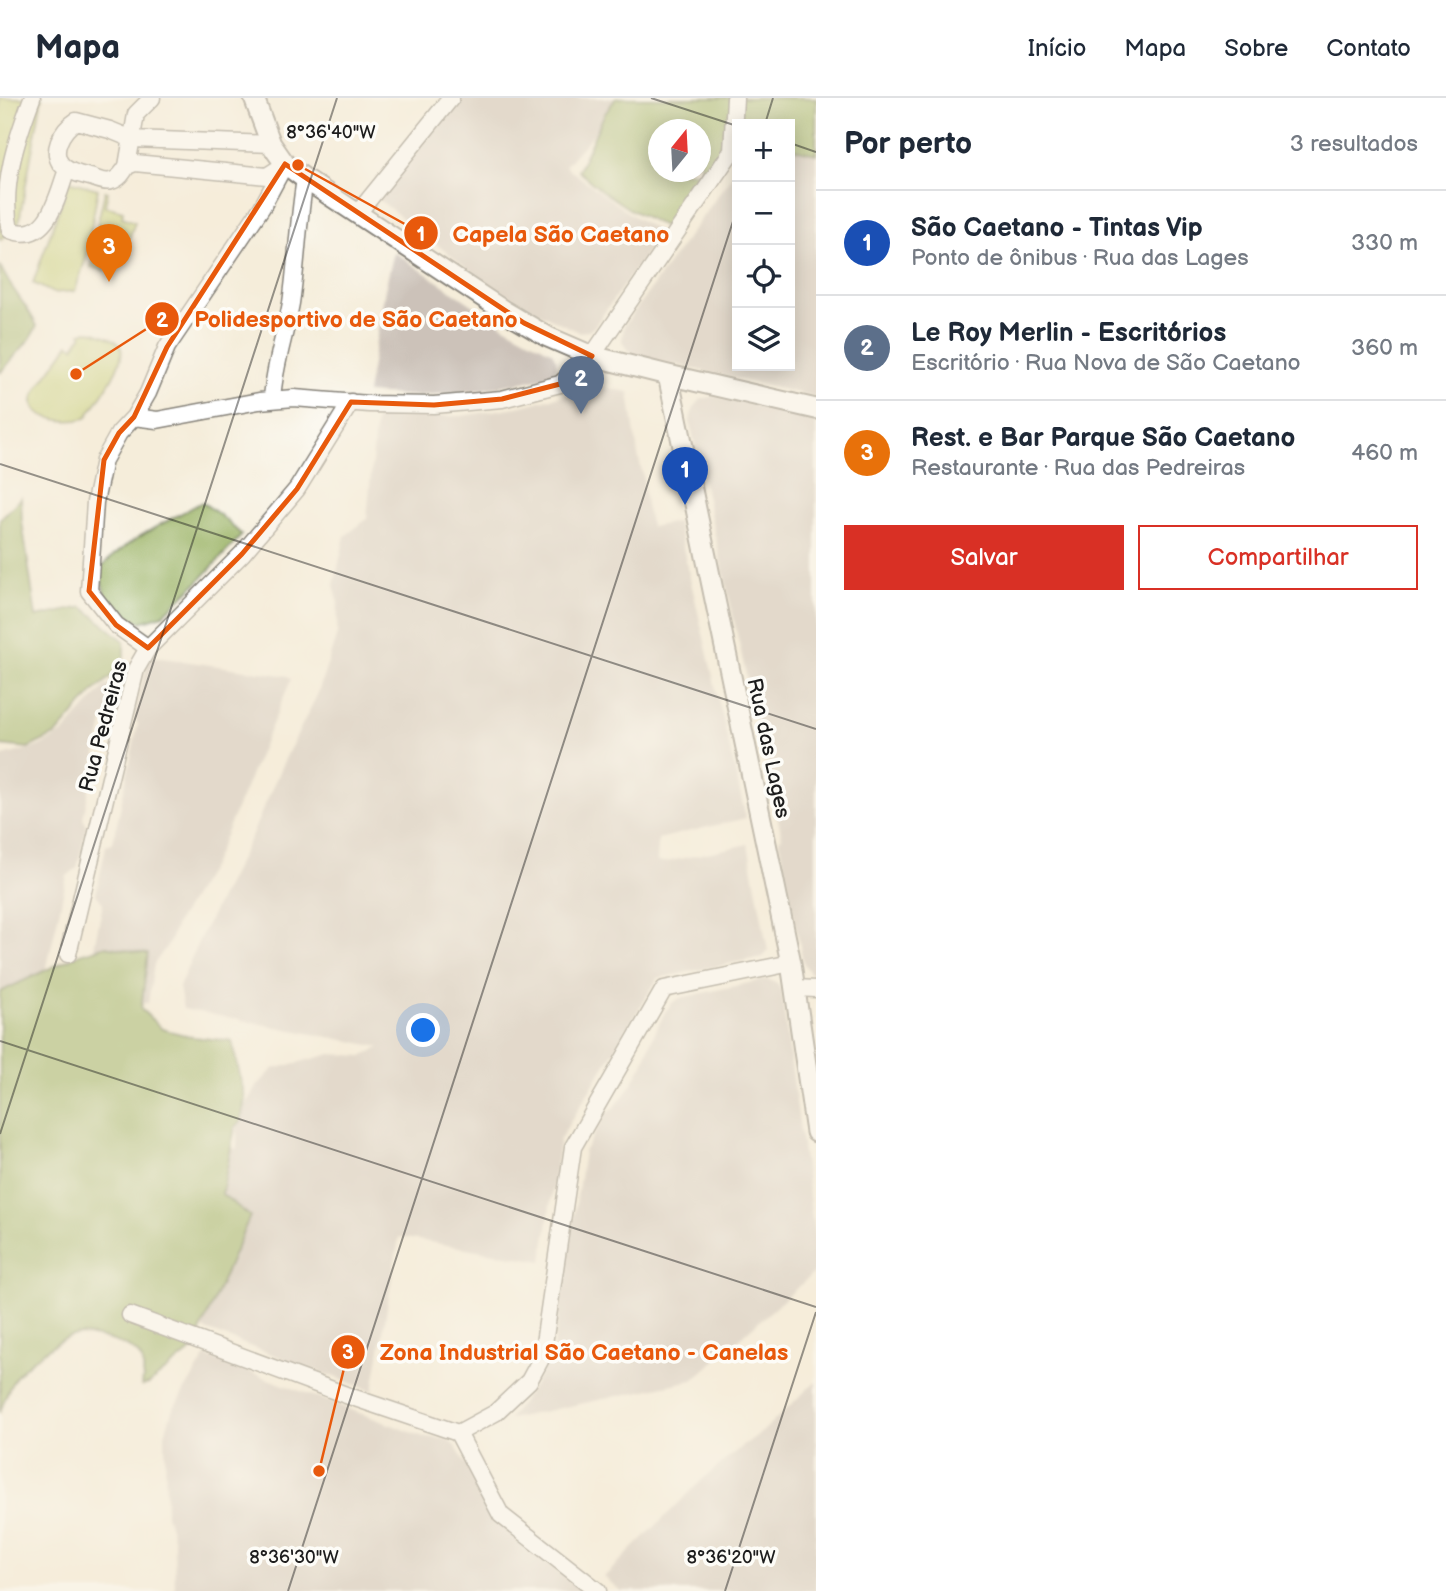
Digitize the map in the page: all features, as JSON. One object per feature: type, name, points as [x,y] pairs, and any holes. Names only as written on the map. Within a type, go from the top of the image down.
[{"type":"main road","points":[[254,98],[271,144],[285,164],[548,337],[592,356],[816,409]]},
{"type":"main road","name":"Rua das Lages","points":[[668,376],[791,963],[815,1121]]},
{"type":"street","points":[[32,98],[16,141],[6,183],[6,219],[10,230],[8,237],[33,231],[47,221],[67,170]]},
{"type":"street","points":[[152,98],[136,114],[132,139],[127,166],[116,180],[107,183],[67,170],[59,161],[57,150],[63,133],[76,121],[132,139],[271,144]]},
{"type":"street","points":[[358,213],[451,98]]},
{"type":"street","points":[[134,417],[157,420],[272,399],[294,398],[369,404],[434,405],[502,399],[560,384],[592,356],[732,151],[735,98]]},
{"type":"street","points":[[127,166],[135,163],[267,176],[285,164]]},
{"type":"street","name":"Rua Pedreiras","points":[[68,954],[136,669],[148,648],[116,625],[89,591],[95,502],[104,460],[119,433],[134,417],[148,393],[167,347],[262,207],[285,164]]},
{"type":"street","points":[[272,399],[273,377],[292,295],[305,179]]},
{"type":"street","points":[[148,648],[242,554],[297,489],[351,402]]},
{"type":"street","points":[[458,1433],[495,1413],[529,1381],[542,1357],[573,1147],[664,989],[791,963]]},
{"type":"street","points":[[795,988],[816,989]]},
{"type":"street","points":[[130,1315],[346,1395],[458,1433],[501,1514],[598,1591]]},
{"type":"highlighted area","points":[[285,164],[524,323],[592,356],[560,384],[502,399],[434,405],[351,402],[297,489],[242,554],[148,648],[116,625],[89,591],[104,460],[119,433],[134,417],[167,347]]},
{"type":"shaded area","points":[[459,98],[625,98],[565,166],[627,212],[661,233],[589,331],[579,332],[489,285],[379,200]]},
{"type":"shaded area","points":[[795,143],[816,149],[816,397],[655,360],[631,352],[622,341],[624,326],[732,176],[732,371],[795,371]]},
{"type":"shaded area","points":[[394,252],[502,325],[552,352],[557,366],[553,373],[539,379],[479,390],[417,396],[367,393]]},
{"type":"shaded area","points":[[598,386],[629,392],[651,527],[677,522],[746,818],[658,839],[657,862],[748,844],[768,951],[763,957],[658,978],[560,1139],[542,1261],[399,1237],[373,1391],[203,1329],[207,1267],[193,1159],[237,1148],[237,1118],[257,1086],[273,1069],[331,1054],[362,1056],[380,1047],[183,1009],[179,987],[318,693],[337,634],[338,600],[334,585],[345,536],[367,519],[376,417],[462,416],[522,406]]},
{"type":"shaded area","points":[[714,396],[816,417],[816,976],[810,973],[803,962],[779,839],[782,837],[690,422],[696,404],[701,399]]},
{"type":"shaded area","points":[[149,656],[288,676],[291,680],[212,866],[177,922],[169,943],[154,964],[148,1003],[59,1006],[0,992],[0,757],[39,746],[63,733],[104,687],[117,681],[111,712],[104,718],[83,818],[87,825],[77,868],[67,876],[46,971],[93,952],[103,903],[96,894],[106,846],[113,842],[138,724],[134,717]]},
{"type":"shaded area","points":[[767,979],[777,983],[781,991],[816,1247],[816,1271],[693,1380],[509,1419],[550,1359],[584,1152],[606,1114],[628,1090],[643,1064],[665,1012],[680,998]]},
{"type":"shaded area","points":[[206,1356],[424,1437],[446,1439],[455,1446],[507,1529],[582,1591],[175,1591],[174,1540],[166,1515],[165,1434],[172,1411]]},
{"type":"shaded area","points":[[816,1381],[816,1591],[621,1591],[604,1577],[702,1480],[762,1432]]},
{"type":"green space","points":[[0,98],[42,98],[18,227],[0,240]]},
{"type":"green space","points":[[616,98],[816,98],[816,154],[795,149],[795,119],[732,119],[732,138],[711,169],[711,119],[648,119],[648,182],[702,182],[669,229],[629,209],[578,171],[604,115]]},
{"type":"green space","points":[[69,181],[98,189],[86,258],[75,291],[53,293],[33,283]]},
{"type":"green space","points":[[105,191],[108,192],[105,206],[123,211],[122,217],[135,222],[121,262],[109,258],[105,271],[91,267]]},
{"type":"green space","points":[[0,265],[37,326],[30,339],[0,373]]},
{"type":"green space","points":[[87,331],[110,338],[121,348],[119,364],[109,384],[86,418],[61,420],[39,413],[33,402],[36,390],[69,344],[74,347],[81,333]]},
{"type":"green space","points":[[21,498],[36,617],[83,607],[124,641],[124,657],[111,677],[94,691],[57,734],[28,748],[0,745],[0,519]]},
{"type":"green space","points":[[202,502],[242,535],[163,615],[141,622],[122,616],[106,599],[99,570],[135,540]]},
{"type":"green space","points":[[106,946],[148,954],[141,1009],[162,1029],[193,1037],[232,1041],[245,1098],[241,1121],[235,1127],[222,1194],[250,1216],[192,1350],[149,1384],[142,1386],[141,1359],[129,1348],[99,1337],[72,1336],[50,1347],[19,1373],[10,1386],[0,1413],[0,992],[80,954]]},
{"type":"place","name":"Capela São Caetano","points":[[298,165]]},
{"type":"place","name":"Rest. e Bar Parque São Caetano","points":[[109,282]]},
{"type":"place","name":"Polidesportivo de São Caetano","points":[[76,374]]},
{"type":"place","name":"Le Roy Merlin - Escritórios","points":[[581,414]]},
{"type":"place","name":"São Caetano - Tintas Vip","points":[[685,505]]},
{"type":"place","name":"Zona Industrial São Caetano - Canelas","points":[[319,1471]]}]
